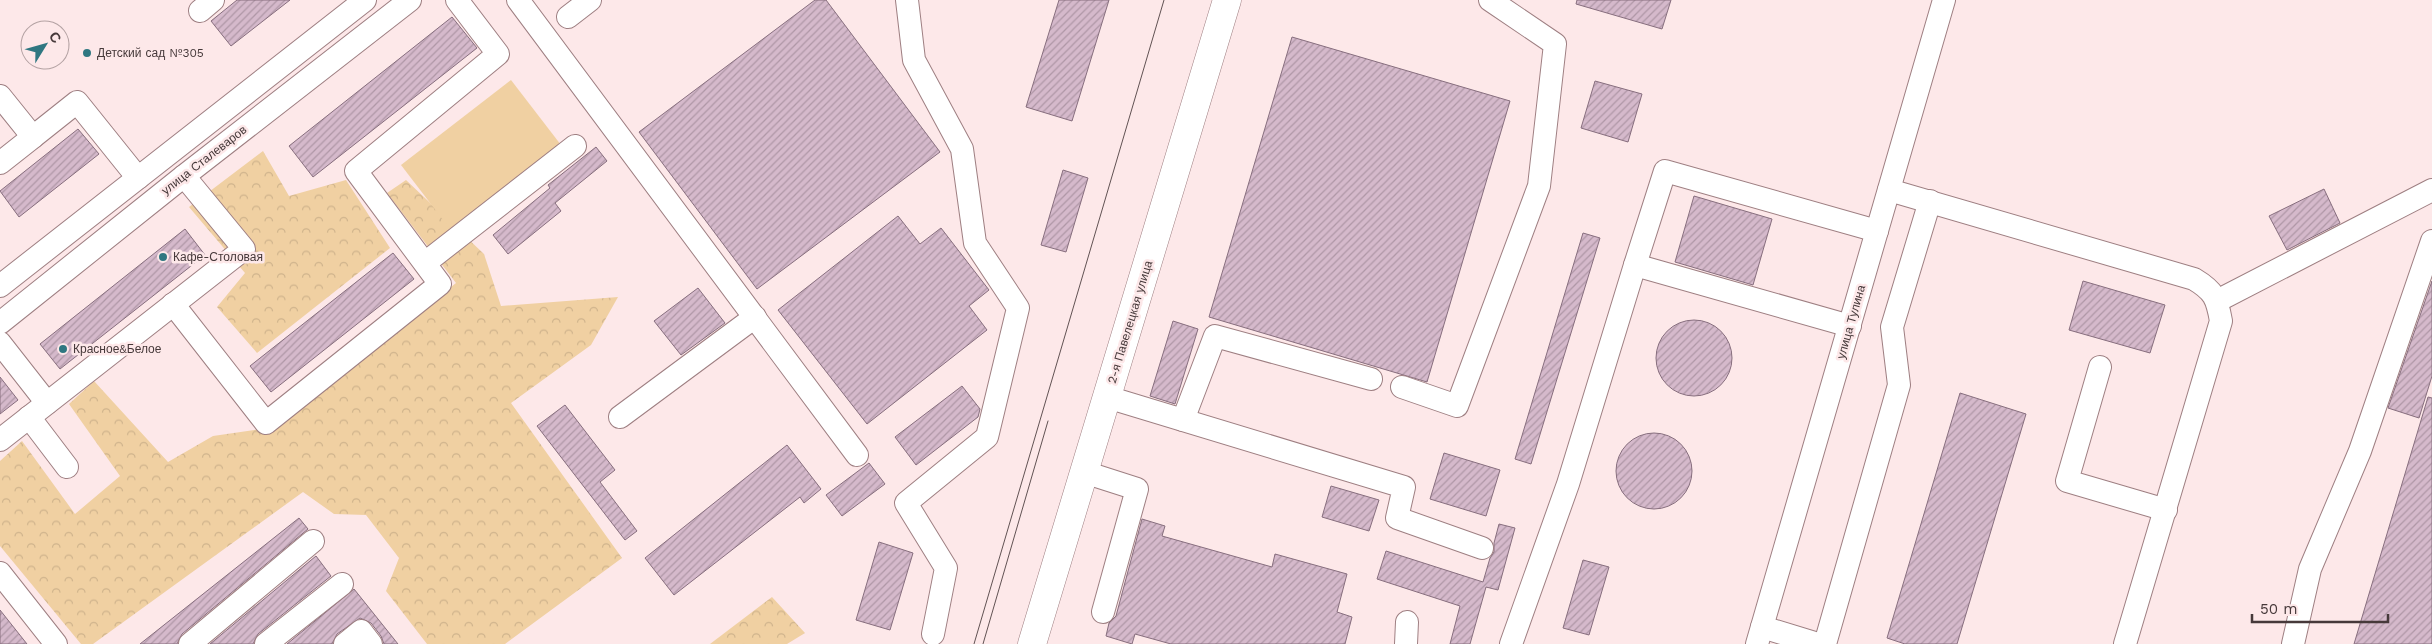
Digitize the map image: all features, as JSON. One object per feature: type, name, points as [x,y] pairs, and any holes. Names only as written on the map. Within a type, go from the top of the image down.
[{"type":"main road","name":"2-я Павелецкая улица","points":[[1032,644],[1228,0]]},
{"type":"street","name":"улица Сталеваров","points":[[0,322],[410,0]]},
{"type":"street","points":[[173,304],[266,423],[440,284],[356,171],[498,54],[457,0]]},
{"type":"street","points":[[518,0],[857,455]]},
{"type":"street","points":[[568,17],[590,0]]},
{"type":"street","points":[[907,0],[914,60],[962,149],[975,243],[1018,308],[987,437],[906,503],[946,568],[933,634]]},
{"type":"street","points":[[1402,387],[1457,406],[1540,186],[1555,44],[1490,0]]},
{"type":"street","name":"улица Тулина","points":[[1759,636],[1944,0]]},
{"type":"street","points":[[0,286],[138,178],[349,5]]},
{"type":"street","points":[[0,96],[33,137]]},
{"type":"street","points":[[0,163],[77,102],[138,178]]},
{"type":"street","points":[[425,263],[575,146]]},
{"type":"street","points":[[1511,644],[1568,484],[1634,265],[1665,171],[1877,232]]},
{"type":"street","points":[[0,440],[244,249],[184,176]]},
{"type":"street","points":[[1889,190],[2194,280],[2208,287],[2217,301],[2221,321],[2125,644]]},
{"type":"street","points":[[2217,301],[2432,190]]},
{"type":"street","points":[[1825,644],[1899,385],[1892,326],[1930,201]]},
{"type":"street","points":[[2294,644],[2310,569],[2360,451],[2432,242]]},
{"type":"street","points":[[1634,265],[1850,326]]},
{"type":"street","points":[[620,417],[755,316]]},
{"type":"street","points":[[1183,420],[1215,336],[1371,379]]},
{"type":"street","points":[[0,343],[47,403]]},
{"type":"street","points":[[2100,367],[2067,481],[2166,510]]},
{"type":"street","points":[[1107,397],[1404,487],[1397,518],[1482,548]]},
{"type":"street","points":[[28,417],[67,467]]},
{"type":"street","points":[[1084,472],[1137,489],[1103,612]]},
{"type":"street","points":[[190,644],[313,541]]},
{"type":"street","points":[[0,574],[56,644]]},
{"type":"street","points":[[266,644],[342,584]]},
{"type":"street","points":[[346,644],[361,631],[371,644]]},
{"type":"street","points":[[1759,636],[1818,644]]},
{"type":"green space","points":[[511,80],[561,145],[450,229],[401,165]]},
{"type":"green space","points":[[263,151],[289,196],[346,180],[390,248],[257,353],[217,307],[245,273],[189,207]]},
{"type":"green space","points":[[406,180],[484,254],[501,306],[618,297],[591,345],[511,403],[622,558],[505,644],[427,644],[386,591],[399,558],[366,515],[334,514],[303,492],[93,644],[81,644],[0,546],[0,461],[22,441],[75,514],[120,476],[69,404],[94,381],[168,462],[213,436],[275,427],[456,283],[387,193]]},
{"type":"green space","points":[[772,597],[805,633],[787,644],[710,644]]},
{"type":"building","points":[[237,0],[290,0],[231,46],[211,21]]},
{"type":"building","points":[[815,0],[826,0],[940,152],[757,289],[639,132]]},
{"type":"building","points":[[1059,0],[1109,0],[1072,121],[1026,107]]},
{"type":"building","points":[[1577,0],[1671,0],[1662,29],[1576,4]]},
{"type":"building","points":[[452,17],[477,48],[313,177],[289,146]]},
{"type":"building","points":[[1292,37],[1510,101],[1427,382],[1209,317]]},
{"type":"building","points":[[1595,81],[1642,94],[1628,142],[1581,128]]},
{"type":"building","points":[[78,129],[99,154],[19,217],[0,191]]},
{"type":"building","points":[[596,147],[607,161],[555,203],[561,211],[508,254],[493,235],[550,188],[548,185]]},
{"type":"building","points":[[1063,170],[1088,178],[1066,252],[1041,245]]},
{"type":"building","points":[[2324,189],[2340,223],[2287,250],[2269,216]]},
{"type":"building","points":[[1694,196],[1772,219],[1753,285],[1675,262]]},
{"type":"building","points":[[898,216],[920,244],[941,228],[989,290],[969,306],[987,330],[867,424],[778,310]]},
{"type":"building","points":[[185,229],[205,255],[60,369],[40,344]]},
{"type":"building","points":[[1583,233],[1600,238],[1531,464],[1515,459]]},
{"type":"building","points":[[393,253],[414,279],[271,392],[250,366]]},
{"type":"building","points":[[2083,281],[2165,305],[2150,353],[2069,330]]},
{"type":"building","points":[[2432,281],[2432,376],[2419,418],[2388,408]]},
{"type":"building","points":[[698,288],[725,323],[681,355],[654,321]]},
{"type":"building","points":[[1694,320],[1708,323],[1721,331],[1729,344],[1732,358],[1729,372],[1721,385],[1708,393],[1694,396],[1680,393],[1667,385],[1659,372],[1656,358],[1659,344],[1667,331],[1680,323]]},
{"type":"building","points":[[1173,321],[1198,329],[1175,404],[1150,396]]},
{"type":"building","points":[[0,377],[18,400],[0,414]]},
{"type":"building","points":[[962,386],[980,409],[978,417],[916,465],[895,437]]},
{"type":"building","points":[[1960,393],[2026,414],[1957,644],[1905,644],[1887,638]]},
{"type":"building","points":[[2428,397],[2432,398],[2432,644],[2354,644]]},
{"type":"building","points":[[565,405],[615,470],[600,482],[637,531],[625,540],[537,426]]},
{"type":"building","points":[[1654,433],[1668,436],[1681,444],[1689,457],[1692,471],[1689,485],[1681,498],[1668,506],[1654,509],[1640,506],[1627,498],[1619,485],[1616,471],[1619,457],[1627,444],[1640,436]]},
{"type":"building","points":[[787,445],[821,489],[804,503],[800,497],[674,595],[645,558]]},
{"type":"building","points":[[1444,453],[1500,470],[1486,516],[1430,499]]},
{"type":"building","points":[[869,463],[885,484],[842,516],[826,495]]},
{"type":"building","points":[[1331,486],[1379,500],[1369,531],[1322,517]]},
{"type":"building","points":[[299,518],[308,529],[182,634],[177,644],[140,644]]},
{"type":"building","points":[[1142,519],[1165,526],[1162,536],[1272,567],[1275,554],[1347,574],[1337,612],[1352,617],[1345,644],[1171,644],[1135,634],[1132,644],[1106,636],[1109,623],[1116,616]]},
{"type":"building","points":[[1499,524],[1515,528],[1498,590],[1486,587],[1470,644],[1450,644],[1460,606],[1377,579],[1386,551],[1483,582],[1490,558],[1494,552],[1494,543]]},
{"type":"building","points":[[879,542],[913,553],[890,630],[856,620]]},
{"type":"building","points":[[316,556],[331,576],[258,634],[253,644],[210,644]]},
{"type":"building","points":[[1583,560],[1609,567],[1589,635],[1563,628]]},
{"type":"building","points":[[354,589],[398,644],[384,644],[381,636],[371,623],[360,618],[337,634],[332,644],[287,644]]},
{"type":"building","points":[[0,610],[27,644],[0,644]]},
{"type":"tram line","points":[[974,644],[1164,0]]},
{"type":"tram line","points":[[983,644],[1048,421]]},
{"type":"place","name":"Детский сад №305","points":[[87,53]]},
{"type":"place","name":"Кафе-Столовая","points":[[163,257]]},
{"type":"place","name":"Красное&Белое","points":[[63,349]]}]
